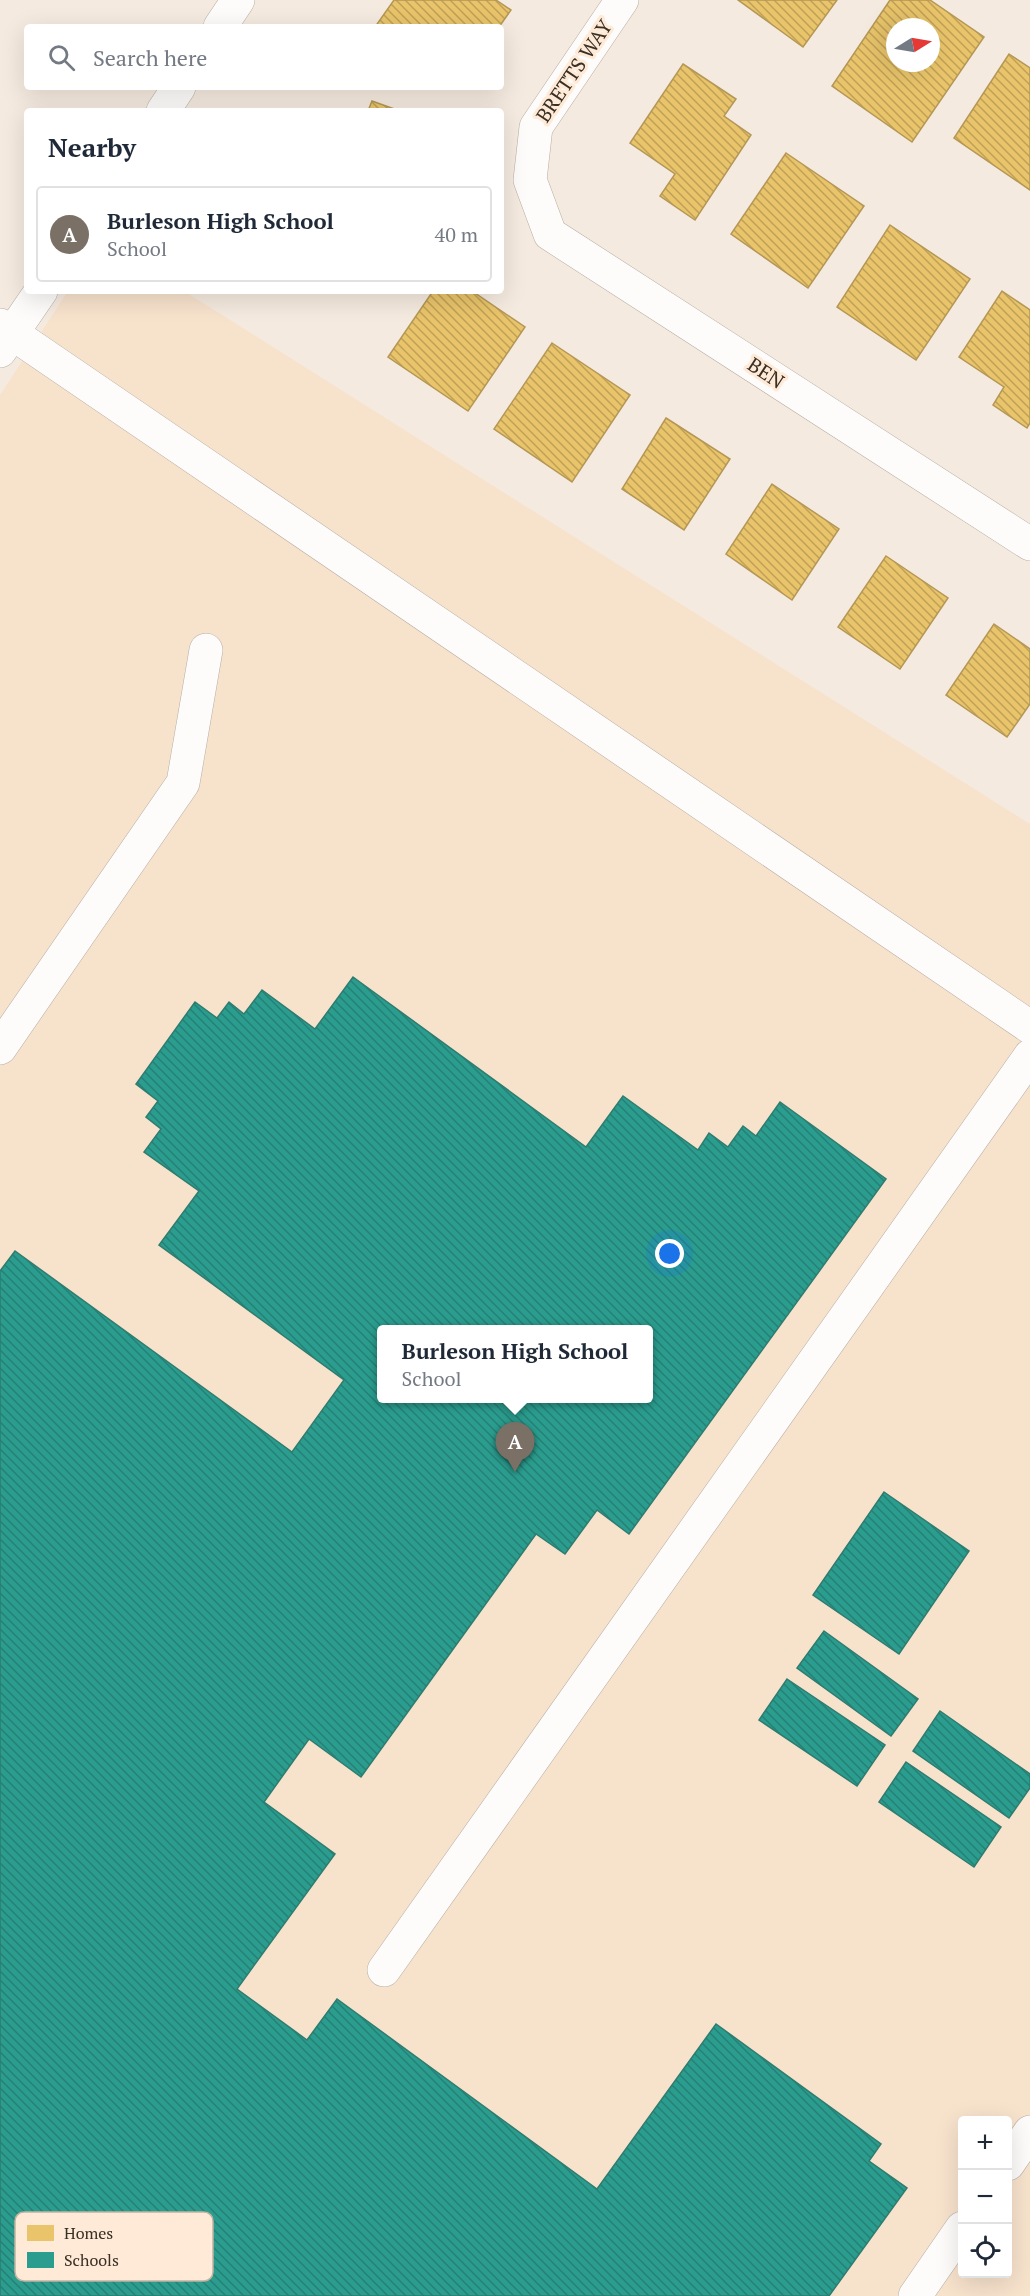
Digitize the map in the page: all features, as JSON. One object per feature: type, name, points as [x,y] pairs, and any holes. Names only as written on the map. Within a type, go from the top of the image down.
[{"type":"street","points":[[222,24],[238,0]]},
{"type":"street","name":"BRETTS WAY","points":[[530,180],[536,127],[622,0]]},
{"type":"street","points":[[165,108],[177,90]]},
{"type":"street","name":"BEN","points":[[530,180],[550,234],[1030,544]]},
{"type":"street","points":[[39,294],[4,337],[1030,1027]]},
{"type":"street","points":[[0,1048],[183,783],[206,650]]},
{"type":"street","points":[[384,1970],[1030,1056]]},
{"type":"street","points":[[1012,2158],[1030,2132]]},
{"type":"street","points":[[915,2296],[958,2235]]},
{"type":"shaded area","points":[[66,294],[189,294],[1030,824],[1030,2296],[0,2296],[0,395]]},
{"type":"building: Homes","points":[[394,0],[496,0],[511,10],[501,24],[377,24]]},
{"type":"building: Homes","points":[[738,0],[837,0],[803,47]]},
{"type":"building: Homes","points":[[890,0],[930,0],[984,37],[912,142],[832,86]]},
{"type":"building: Homes","points":[[1009,54],[1030,68],[1030,190],[954,138]]},
{"type":"building: Homes","points":[[683,64],[736,99],[724,116],[751,135],[695,220],[660,196],[675,174],[630,143]]},
{"type":"building: Homes","points":[[372,101],[392,108],[369,108]]},
{"type":"building: Homes","points":[[786,153],[864,206],[808,288],[731,234]]},
{"type":"building: Homes","points":[[890,225],[970,279],[916,360],[837,307]]},
{"type":"building: Homes","points":[[1002,291],[1030,310],[1030,423],[1027,428],[993,405],[1004,387],[959,357]]},
{"type":"building: Homes","points":[[431,294],[476,294],[525,327],[468,411],[388,357]]},
{"type":"building: Homes","points":[[552,343],[630,395],[572,482],[494,429]]},
{"type":"building: Homes","points":[[666,418],[730,459],[684,530],[622,489]]},
{"type":"building: Homes","points":[[772,484],[839,529],[792,600],[726,554]]},
{"type":"building: Homes","points":[[886,556],[948,598],[900,669],[838,627]]},
{"type":"building: Homes","points":[[994,624],[1030,649],[1030,704],[1007,737],[946,695]]},
{"type":"building: Schools","points":[[353,977],[586,1147],[623,1096],[698,1150],[709,1133],[728,1147],[743,1126],[756,1136],[780,1102],[886,1179],[629,1534],[597,1510],[565,1554],[536,1534],[361,1777],[309,1739],[264,1802],[335,1854],[237,1989],[307,2040],[337,1999],[597,2189],[716,2024],[881,2144],[869,2161],[907,2188],[829,2296],[0,2296],[0,1271],[15,1251],[292,1452],[344,1380],[159,1245],[199,1191],[144,1152],[161,1129],[146,1117],[158,1101],[136,1084],[195,1002],[217,1018],[229,1002],[244,1014],[262,990],[315,1029]]},
{"type":"building: Schools","points":[[884,1492],[969,1551],[899,1654],[813,1595]]},
{"type":"building: Schools","points":[[824,1631],[918,1699],[891,1736],[797,1668]]},
{"type":"building: Schools","points":[[787,1679],[885,1745],[857,1786],[759,1720]]},
{"type":"building: Schools","points":[[940,1711],[1030,1774],[1030,1788],[1009,1818],[913,1751]]},
{"type":"building: Schools","points":[[906,1762],[1001,1827],[974,1867],[879,1802]]},
{"type":"place","name":"Burleson High School","points":[[515,1472]]}]
